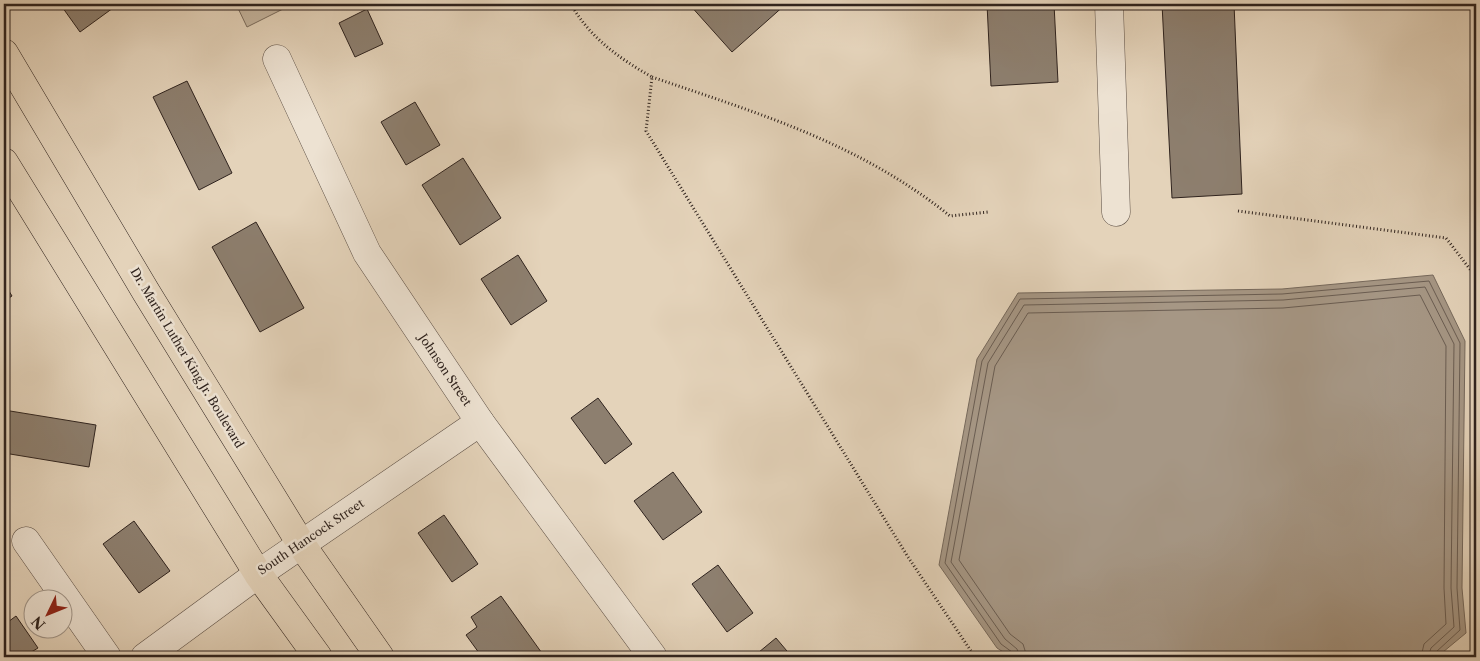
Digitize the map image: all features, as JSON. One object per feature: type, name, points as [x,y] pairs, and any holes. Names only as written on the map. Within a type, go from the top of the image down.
[{"type":"main road","name":"Dr. Martin Luther King Jr. Boulevard","points":[[4,52],[146,292],[301,544],[380,657]]},
{"type":"main road","points":[[4,162],[258,574],[318,657]]},
{"type":"street","points":[[1109,4],[1116,212]]},
{"type":"street","name":"Johnson Street","points":[[277,59],[366,253],[480,422],[653,657]]},
{"type":"street","name":"South Hancock Street","points":[[145,657],[258,574],[480,422]]},
{"type":"street","points":[[26,541],[107,657]]},
{"type":"path","points":[[571,4],[581,22],[624,61],[652,77],[790,124],[836,144],[916,189],[950,216],[988,212]]},
{"type":"path","points":[[652,77],[646,131],[908,557],[975,657]]},
{"type":"path","points":[[1238,211],[1446,238],[1476,278]]},
{"type":"shaded area","points":[[236,4],[293,4],[247,27]]},
{"type":"water","points":[[1433,275],[1465,341],[1462,588],[1466,633],[1437,657],[1011,657],[997,648],[939,565],[977,359],[1018,293],[1282,289]]},
{"type":"building","points":[[60,4],[110,4],[113,8],[80,32]]},
{"type":"building","points":[[689,4],[786,4],[732,52]]},
{"type":"building","points":[[987,4],[1054,4],[1058,82],[991,86]]},
{"type":"building","points":[[1162,4],[1234,4],[1242,194],[1172,198]]},
{"type":"building","points":[[367,9],[383,44],[355,57],[339,23]]},
{"type":"building","points":[[187,81],[232,173],[199,190],[153,97]]},
{"type":"building","points":[[415,102],[440,145],[406,165],[381,122]]},
{"type":"building","points":[[463,158],[501,218],[460,245],[422,185]]},
{"type":"building","points":[[256,222],[304,308],[260,332],[212,247]]},
{"type":"building","points":[[518,255],[547,301],[511,325],[481,279]]},
{"type":"building","points":[[4,283],[12,296],[4,301]]},
{"type":"building","points":[[598,398],[632,444],[605,464],[571,418]]},
{"type":"building","points":[[4,410],[96,425],[89,467],[4,453]]},
{"type":"building","points":[[673,472],[702,512],[663,540],[634,501]]},
{"type":"building","points":[[444,515],[478,564],[452,582],[418,533]]},
{"type":"building","points":[[134,521],[170,571],[139,593],[103,544]]},
{"type":"building","points":[[718,565],[753,613],[727,632],[692,584]]},
{"type":"building","points":[[501,596],[544,656],[496,657],[493,653],[487,657],[482,657],[466,635],[477,627],[471,617]]},
{"type":"building","points":[[16,616],[22,625],[22,638],[31,638],[38,648],[23,657],[4,657],[4,625]]},
{"type":"building","points":[[776,638],[792,657],[753,657]]}]
